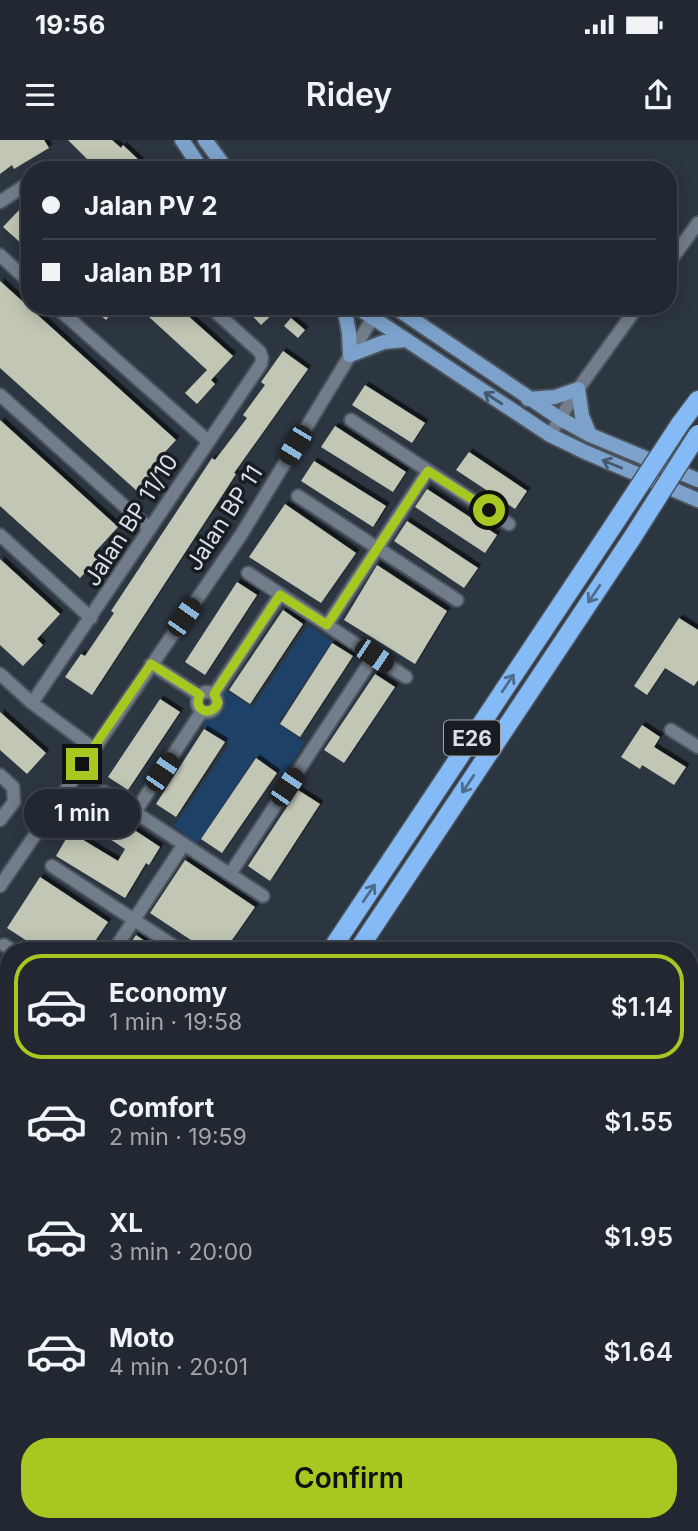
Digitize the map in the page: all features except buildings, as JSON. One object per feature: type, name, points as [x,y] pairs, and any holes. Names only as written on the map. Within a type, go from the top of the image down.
[{"type":"highway","name":"E26","points":[[336,942],[698,400]]},
{"type":"highway","name":"E26","points":[[363,942],[632,538],[698,434]]},
{"type":"main road","points":[[182,140],[196,161]]},
{"type":"main road","points":[[205,140],[220,161]]},
{"type":"main road","points":[[346,315],[350,355],[384,342],[406,340]]},
{"type":"main road","points":[[366,315],[550,435],[585,453],[698,500]]},
{"type":"main road","points":[[406,315],[559,418],[590,435],[698,480]]},
{"type":"main road","points":[[528,399],[555,397],[578,388],[582,415],[590,435]]},
{"type":"street","points":[[0,202],[21,189]]},
{"type":"street","points":[[677,252],[698,223]]},
{"type":"street","points":[[0,255],[21,275]]},
{"type":"street","points":[[65,315],[208,441]]},
{"type":"street","name":"Jalan BP 11/10","points":[[32,703],[261,364],[260,352],[219,315]]},
{"type":"street","name":"Jalan BP 11","points":[[0,886],[241,536],[375,315]]},
{"type":"street","points":[[550,435],[578,388],[631,315]]},
{"type":"street","points":[[0,394],[150,528]]},
{"type":"street","points":[[351,420],[509,524]]},
{"type":"street","points":[[327,625],[428,471]]},
{"type":"street","points":[[298,496],[457,600]]},
{"type":"street","points":[[0,535],[91,618]]},
{"type":"street","points":[[248,573],[406,677]]},
{"type":"street","points":[[214,694],[280,595]]},
{"type":"street","points":[[230,874],[374,656]]},
{"type":"street","points":[[151,664],[200,695]]},
{"type":"street","points":[[0,674],[32,703],[93,748]]},
{"type":"street","points":[[205,692],[214,694],[218,700],[215,709],[202,711],[197,704],[200,695],[205,692]]},
{"type":"street","points":[[135,812],[202,711]]},
{"type":"street","points":[[671,730],[698,747]]},
{"type":"street","points":[[0,775],[13,787],[14,802],[0,820]]},
{"type":"street","points":[[104,792],[263,896]]},
{"type":"street","points":[[119,942],[184,844]]},
{"type":"street","points":[[0,861],[12,868]]},
{"type":"street","points":[[52,866],[168,942]]},
{"type":"shaded area","points":[[308,625],[332,641],[278,723],[305,743],[284,775],[255,757],[197,844],[174,826],[230,744],[203,727],[206,719],[219,713],[224,707],[225,690],[253,707]]},
{"type":"route","points":[[82,764],[151,664],[200,695],[198,706],[202,711],[209,712],[215,709],[218,703],[214,694],[280,595],[327,625],[428,471],[489,510]]}]
